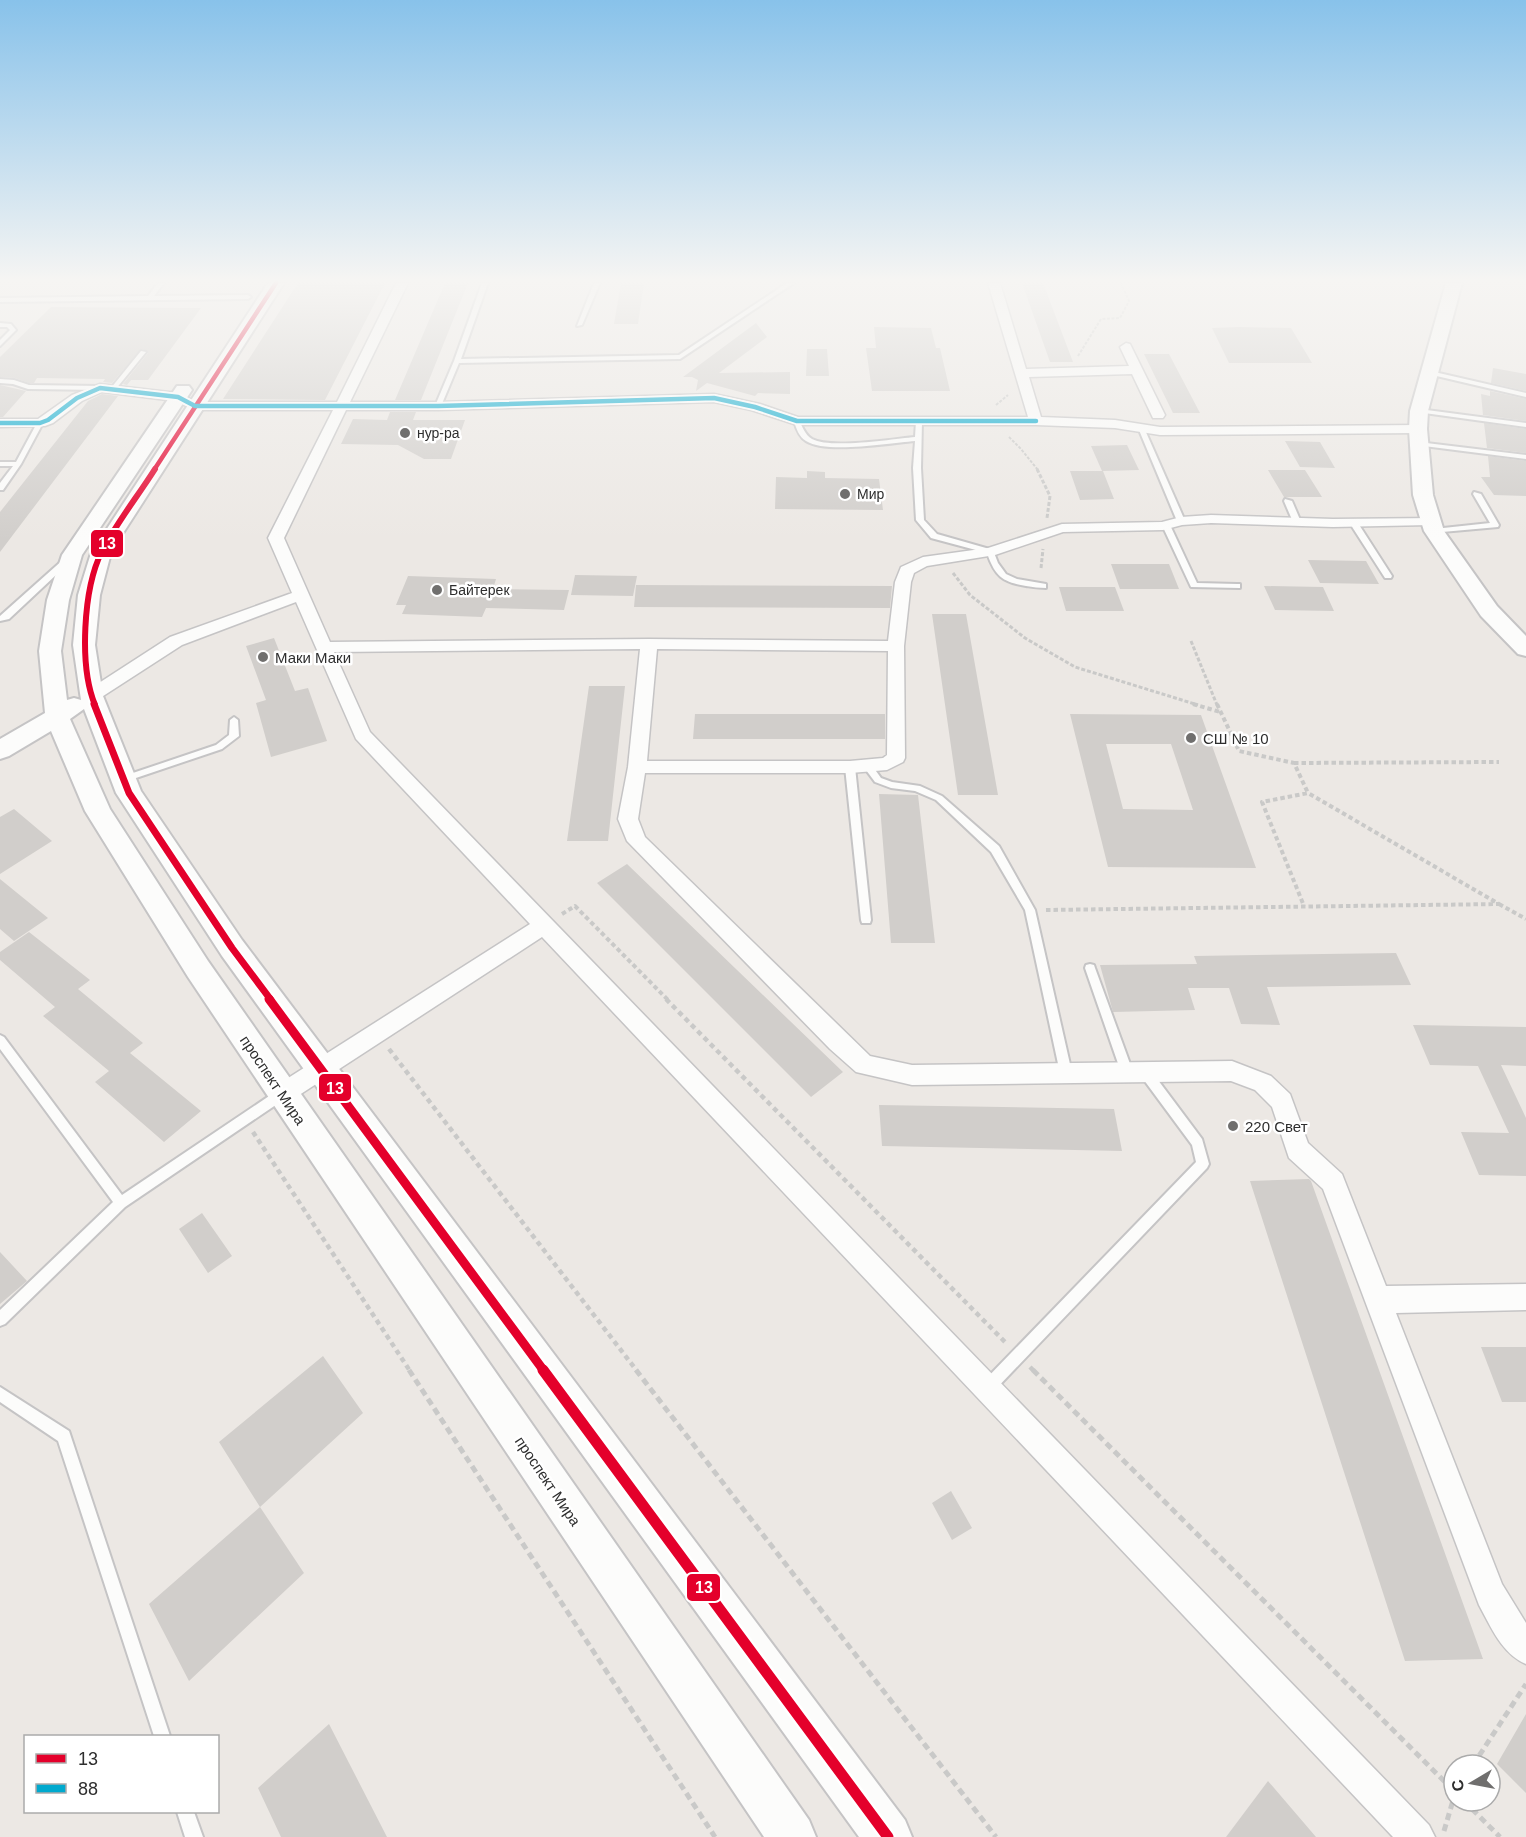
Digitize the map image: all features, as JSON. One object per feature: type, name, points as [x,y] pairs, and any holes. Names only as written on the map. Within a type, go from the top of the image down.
[{"type":"main road","name":"проспект Мира","points":[[206,369],[101,553],[89,595],[84,645],[91,696],[129,794],[232,948],[888,1837]]},
{"type":"main road","name":"проспект Мира","points":[[211,369],[72,555],[58,600],[50,651],[57,716],[98,811],[198,969],[792,1837]]},
{"type":"main road","points":[[1431,369],[1418,428],[1423,495],[1432,526],[1489,611],[1526,649]]},
{"type":"main road","points":[[0,750],[91,696]]},
{"type":"street","points":[[360,369],[276,538],[362,735],[1417,1837]]},
{"type":"street","points":[[1021,369],[1036,421]]},
{"type":"street","points":[[1022,373],[1137,370],[1158,415]]},
{"type":"street","points":[[0,423],[40,423],[52,418],[77,398],[106,388],[187,401],[342,406],[438,406],[714,398],[755,407],[797,421],[1036,421],[1115,424],[1142,430],[1418,428]]},
{"type":"street","points":[[638,768],[859,767],[887,764],[896,758],[896,646],[903,582],[907,570],[923,562],[990,552],[1046,532],[1080,526],[1174,523],[1211,519],[1432,526]]},
{"type":"street","points":[[91,696],[176,641],[301,595]]},
{"type":"street","points":[[323,647],[649,644],[896,646]]},
{"type":"street","points":[[649,644],[638,768],[628,819],[637,841],[838,1042],[864,1065],[912,1075],[1232,1071],[1263,1083],[1282,1101],[1298,1150],[1333,1182],[1490,1594],[1509,1627],[1526,1648]]},
{"type":"street","points":[[282,1094],[544,925]]},
{"type":"street","points":[[1378,1300],[1526,1297]]},
{"type":"lane","points":[[0,381],[14,382],[28,387],[106,388],[125,369]]},
{"type":"lane","points":[[438,406],[454,369]]},
{"type":"lane","points":[[1430,373],[1472,381],[1495,390],[1526,395]]},
{"type":"lane","points":[[797,421],[808,440],[816,443],[831,445],[917,439]]},
{"type":"lane","points":[[919,421],[917,439],[920,520],[934,536],[990,552],[995,570],[1005,579],[1043,586]]},
{"type":"lane","points":[[0,488],[18,464],[40,423]]},
{"type":"lane","points":[[1418,428],[1526,425]]},
{"type":"lane","points":[[1418,428],[1526,457]]},
{"type":"lane","points":[[1142,430],[1194,585],[1237,586]]},
{"type":"lane","points":[[0,464],[18,464]]},
{"type":"lane","points":[[1432,526],[1495,525],[1477,494]]},
{"type":"lane","points":[[1288,501],[1297,522]]},
{"type":"lane","points":[[1353,522],[1388,576]]},
{"type":"lane","points":[[0,620],[72,555]]},
{"type":"lane","points":[[123,779],[219,747],[234,736],[234,720]]},
{"type":"lane","points":[[859,767],[878,780],[891,785],[917,788],[939,798],[995,849],[1030,910],[1066,1073]]},
{"type":"lane","points":[[859,767],[866,920]]},
{"type":"lane","points":[[987,1388],[1203,1164],[1198,1143],[1136,1072],[1090,968]]},
{"type":"lane","points":[[0,1041],[121,1203]]},
{"type":"lane","points":[[0,1319],[121,1203],[282,1094]]},
{"type":"lane","points":[[0,1394],[64,1436],[161,1735]]},
{"type":"lane","points":[[186,1813],[194,1837]]},
{"type":"path","points":[[976,421],[1004,433],[1017,444],[1036,469],[1050,496],[1041,567]]},
{"type":"path","points":[[946,559],[948,568],[970,595],[1025,638],[1075,668],[1220,712]]},
{"type":"path","points":[[1191,641],[1220,712],[1239,751],[1294,763],[1499,762]]},
{"type":"path","points":[[1294,763],[1308,794],[1526,919]]},
{"type":"path","points":[[1304,906],[1262,802],[1308,794]]},
{"type":"path","points":[[1030,910],[1499,904]]},
{"type":"path","points":[[544,925],[575,906],[1018,1356],[1442,1779]]},
{"type":"path","points":[[377,1033],[996,1837]]},
{"type":"path","points":[[244,1119],[715,1837]]},
{"type":"path","points":[[1481,1753],[1526,1684]]},
{"type":"path","points":[[1442,1837],[1449,1813]]},
{"type":"path","points":[[1476,1813],[1500,1837]]},
{"type":"building","points":[[0,369],[124,369],[112,383],[103,382],[105,379],[37,378],[34,383],[29,383],[15,378],[0,377]]},
{"type":"building","points":[[135,369],[156,369],[148,380],[131,380],[127,385],[123,384]]},
{"type":"building","points":[[243,369],[341,369],[325,400],[223,399]]},
{"type":"building","points":[[408,369],[434,369],[421,400],[395,400]]},
{"type":"building","points":[[694,369],[725,369],[719,373],[790,372],[790,394],[758,393],[755,396],[707,383],[696,391],[698,380],[683,377]]},
{"type":"building","points":[[806,369],[828,369],[829,376],[806,376]]},
{"type":"building","points":[[869,369],[945,369],[950,391],[872,391]]},
{"type":"building","points":[[1151,369],[1177,369],[1200,413],[1173,413]]},
{"type":"building","points":[[1493,369],[1526,374],[1526,391],[1491,383]]},
{"type":"building","points":[[0,385],[26,391],[3,417],[0,417]]},
{"type":"building","points":[[1490,391],[1526,399],[1526,421],[1483,415],[1481,394],[1490,396]]},
{"type":"building","points":[[102,394],[118,396],[0,552],[0,512],[88,401]]},
{"type":"building","points":[[390,412],[416,412],[413,420],[465,420],[451,459],[424,459],[398,445],[341,444],[353,419],[387,420]]},
{"type":"building","points":[[1484,423],[1526,429],[1526,453],[1487,448]]},
{"type":"building","points":[[1285,441],[1320,442],[1335,468],[1300,467]]},
{"type":"building","points":[[1127,445],[1139,470],[1102,471],[1091,446]]},
{"type":"building","points":[[1488,456],[1526,461],[1526,496],[1494,495],[1481,477],[1490,477]]},
{"type":"building","points":[[1268,470],[1305,470],[1322,497],[1284,497]]},
{"type":"building","name":"Мир","points":[[807,471],[825,472],[825,478],[879,479],[883,510],[775,509],[776,477],[807,478]]},
{"type":"building","points":[[1070,471],[1103,471],[1114,499],[1080,500]]},
{"type":"building","points":[[1308,560],[1366,561],[1379,584],[1320,583]]},
{"type":"building","points":[[1111,564],[1169,564],[1179,589],[1120,589]]},
{"type":"building","points":[[575,575],[637,576],[633,596],[571,595]]},
{"type":"building","points":[[408,576],[496,579],[493,589],[569,590],[564,610],[486,608],[482,617],[402,614],[406,605],[396,605]]},
{"type":"building","points":[[636,585],[892,586],[890,608],[634,607]]},
{"type":"building","points":[[1264,586],[1323,587],[1334,611],[1275,610]]},
{"type":"building","points":[[1059,587],[1115,587],[1124,611],[1066,611]]},
{"type":"building","points":[[932,614],[966,614],[998,795],[958,795]]},
{"type":"building","points":[[274,638],[295,691],[308,688],[327,741],[271,757],[256,703],[266,700],[246,646]]},
{"type":"building","points":[[589,686],[625,686],[608,841],[567,841]]},
{"type":"building","points":[[695,714],[885,714],[885,739],[693,739]]},
{"type":"building","points":[[1070,714],[1201,715],[1256,868],[1108,867]],"holes":[[[1106,744],[1171,744],[1193,810],[1123,809]]]},
{"type":"building","points":[[879,794],[918,795],[935,943],[891,943]]},
{"type":"building","points":[[14,809],[52,841],[0,874],[0,817]]},
{"type":"building","points":[[627,864],[843,1072],[811,1097],[597,883]]},
{"type":"building","points":[[0,879],[48,918],[14,941],[0,929]]},
{"type":"building","points":[[29,932],[90,980],[78,989],[143,1043],[130,1053],[201,1111],[164,1142],[95,1082],[109,1071],[43,1016],[55,1007],[0,960],[0,952]]},
{"type":"building","points":[[1396,953],[1411,985],[1267,987],[1280,1025],[1241,1024],[1229,988],[1188,988],[1195,1010],[1113,1012],[1100,965],[1197,964],[1194,956]]},
{"type":"building","points":[[1413,1025],[1526,1027],[1526,1066],[1501,1065],[1526,1118],[1526,1176],[1479,1175],[1461,1132],[1509,1133],[1478,1066],[1430,1065]]},
{"type":"building","points":[[879,1105],[1114,1109],[1122,1151],[882,1146]]},
{"type":"building","points":[[1309,1179],[1483,1659],[1405,1661],[1250,1181]]},
{"type":"building","points":[[202,1213],[232,1256],[208,1273],[179,1229]]},
{"type":"building","points":[[0,1252],[27,1281],[0,1304]]},
{"type":"building","points":[[1481,1347],[1526,1347],[1526,1402],[1502,1402]]},
{"type":"building","points":[[323,1356],[363,1413],[260,1507],[219,1442]]},
{"type":"building","points":[[951,1491],[972,1528],[952,1540],[932,1503]]},
{"type":"building","points":[[260,1507],[304,1573],[189,1681],[149,1604]]},
{"type":"building","points":[[1526,1714],[1526,1793],[1502,1769],[1502,1755]]},
{"type":"building","points":[[329,1724],[387,1837],[281,1837],[258,1788]]},
{"type":"building","points":[[1268,1781],[1316,1837],[1226,1837]]},
{"type":"transit line","name":"13","points":[[220,369],[101,553],[89,595],[84,645],[91,696],[129,793],[232,948],[888,1837]]},
{"type":"transit line","name":"88","points":[[0,423],[40,423],[48,420],[77,398],[100,388],[178,397],[195,406],[438,406],[714,398],[755,407],[797,421],[1036,421]]},
{"type":"place","name":"нур-ра","points":[[405,433]]},
{"type":"place","name":"Мир","points":[[845,494]]},
{"type":"place","name":"Байтерек","points":[[437,590]]},
{"type":"place","name":"Маки Маки","points":[[263,657]]},
{"type":"place","name":"СШ № 10","points":[[1191,738]]},
{"type":"place","name":"220 Свет","points":[[1233,1126]]}]
